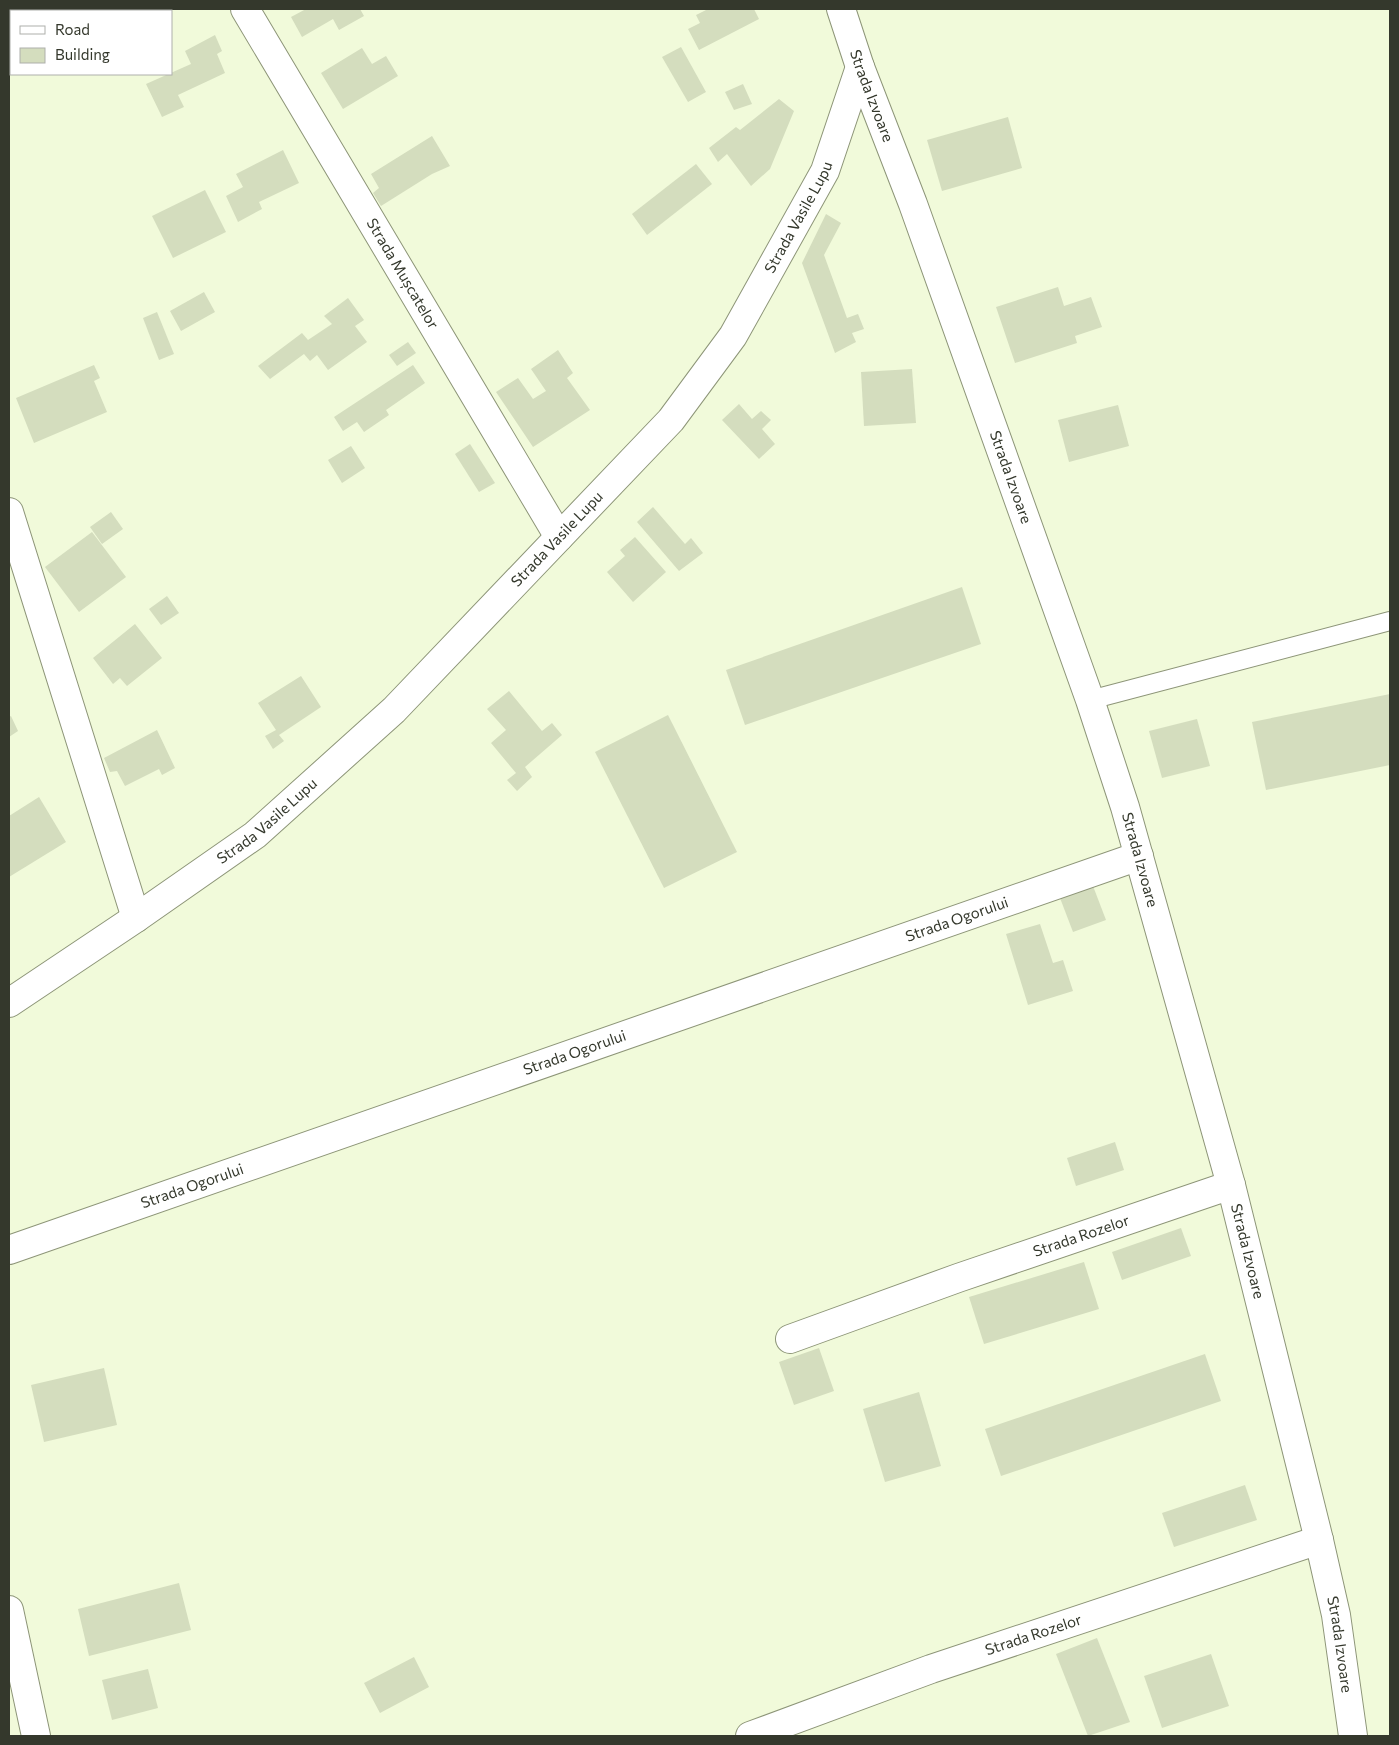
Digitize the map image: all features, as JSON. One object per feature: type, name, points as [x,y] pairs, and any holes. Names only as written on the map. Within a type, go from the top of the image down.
[{"type":"street","name":"Strada Mușcatelor","points":[[245,9],[559,537]]},
{"type":"street","name":"Strada Izvoare","points":[[841,9],[860,67],[913,204],[1090,700],[1140,856],[1231,1185],[1319,1540],[1336,1615],[1353,1736]]},
{"type":"street","name":"Strada Vasile Lupu","points":[[9,1003],[136,918],[254,834],[394,710],[671,420],[733,336],[825,171],[860,67]]},
{"type":"street","points":[[9,512],[136,918]]},
{"type":"street","name":"Strada Ogorului","points":[[9,1250],[1140,856]]},
{"type":"street","name":"Strada Rozelor","points":[[790,1339],[958,1278],[1231,1185]]},
{"type":"street","name":"Strada Rozelor","points":[[750,1736],[931,1669],[1319,1540]]},
{"type":"street","points":[[9,1610],[36,1736]]},
{"type":"lane","points":[[1090,700],[1390,621]]},
{"type":"building","points":[[9,9],[25,9],[10,10],[9,17]]},
{"type":"building","points":[[306,9],[360,9],[364,16],[339,30],[333,19],[302,37],[291,17]]},
{"type":"building","points":[[708,9],[754,9],[759,19],[699,50],[688,29],[700,23],[696,15]]},
{"type":"building","points":[[215,35],[222,51],[217,54],[225,73],[178,95],[184,107],[162,117],[146,84],[166,75],[172,75],[172,72],[191,64],[185,51]]},
{"type":"building","points":[[681,47],[706,92],[688,102],[662,57]]},
{"type":"building","points":[[362,48],[372,64],[386,56],[398,76],[343,109],[321,73]]},
{"type":"building","points":[[743,84],[752,104],[734,110],[725,92]]},
{"type":"building","points":[[779,99],[794,111],[770,169],[751,186],[727,154],[718,162],[709,148],[736,127],[740,130]]},
{"type":"building","points":[[1008,117],[1022,168],[942,191],[927,140]]},
{"type":"building","points":[[432,136],[450,166],[432,174],[381,206],[373,193],[379,188],[371,174]]},
{"type":"building","points":[[283,150],[299,183],[259,202],[262,209],[238,222],[226,196],[243,187],[236,174]]},
{"type":"building","points":[[696,164],[712,184],[647,235],[632,214]]},
{"type":"building","points":[[205,190],[226,232],[173,258],[152,216]]},
{"type":"building","points":[[826,214],[841,223],[824,255],[847,318],[858,314],[864,329],[852,333],[856,342],[835,353],[802,263]]},
{"type":"building","points":[[1058,287],[1064,306],[1091,297],[1102,327],[1075,336],[1077,343],[1015,363],[996,307]]},
{"type":"building","points":[[204,292],[215,312],[181,331],[170,311]]},
{"type":"building","points":[[348,298],[364,320],[355,326],[367,342],[328,370],[317,355],[310,361],[304,354],[270,379],[258,366],[302,333],[308,340],[332,324],[324,316]]},
{"type":"building","points":[[157,312],[174,354],[159,360],[143,318]]},
{"type":"building","points":[[408,342],[416,353],[397,366],[389,355]]},
{"type":"building","points":[[558,350],[573,373],[567,378],[590,410],[533,447],[496,392],[518,378],[533,399],[546,391],[531,369]]},
{"type":"building","points":[[94,365],[100,378],[94,381],[107,412],[34,443],[16,398]]},
{"type":"building","points":[[413,365],[425,383],[386,410],[389,415],[364,432],[357,422],[343,431],[334,417]]},
{"type":"building","points":[[912,369],[916,423],[864,426],[861,372]]},
{"type":"building","points":[[739,404],[752,419],[761,411],[771,420],[762,429],[775,444],[759,459],[722,420]]},
{"type":"building","points":[[1118,405],[1129,446],[1069,462],[1058,420]]},
{"type":"building","points":[[470,444],[495,483],[479,492],[455,454]]},
{"type":"building","points":[[351,446],[365,468],[342,483],[328,460]]},
{"type":"building","points":[[653,507],[685,544],[691,538],[703,553],[679,571],[637,522]]},
{"type":"building","points":[[111,512],[123,529],[102,544],[90,527]]},
{"type":"building","points":[[92,532],[126,577],[79,612],[45,567]]},
{"type":"building","points":[[635,537],[666,572],[633,602],[607,572],[625,556],[620,550]]},
{"type":"building","points":[[962,587],[981,644],[745,725],[726,670]]},
{"type":"building","points":[[167,596],[179,613],[161,625],[149,609]]},
{"type":"building","points":[[135,624],[162,658],[127,686],[120,678],[113,684],[93,658]]},
{"type":"building","points":[[301,676],[321,707],[279,735],[284,741],[273,749],[265,736],[276,730],[258,703]]},
{"type":"building","points":[[509,691],[542,731],[552,723],[562,735],[525,767],[532,777],[517,791],[507,780],[516,773],[491,743],[506,730],[487,709]]},
{"type":"building","points":[[1390,694],[1390,765],[1266,790],[1252,722]]},
{"type":"building","points":[[668,715],[737,852],[664,888],[595,752]]},
{"type":"building","points":[[11,716],[18,731],[9,737],[9,717]]},
{"type":"building","points":[[1197,719],[1210,766],[1162,778],[1149,731]]},
{"type":"building","points":[[157,730],[175,768],[162,775],[159,769],[125,786],[117,771],[110,772],[104,758]]},
{"type":"building","points":[[39,797],[66,842],[9,877],[9,816]]},
{"type":"building","points":[[1093,886],[1106,920],[1073,932],[1060,898]]},
{"type":"building","points":[[1040,924],[1053,963],[1063,960],[1073,991],[1028,1005],[1006,934]]},
{"type":"building","points":[[1115,1142],[1124,1170],[1076,1186],[1067,1158]]},
{"type":"building","points":[[1181,1228],[1191,1256],[1122,1280],[1112,1252]]},
{"type":"building","points":[[1084,1262],[1099,1309],[984,1344],[969,1297]]},
{"type":"building","points":[[819,1348],[834,1391],[794,1405],[779,1362]]},
{"type":"building","points":[[1205,1354],[1221,1401],[1001,1476],[985,1429]]},
{"type":"building","points":[[104,1368],[117,1425],[44,1442],[31,1385]]},
{"type":"building","points":[[919,1392],[941,1466],[885,1482],[863,1409]]},
{"type":"building","points":[[1245,1485],[1257,1520],[1174,1547],[1162,1513]]},
{"type":"building","points":[[179,1583],[191,1630],[89,1656],[78,1609]]},
{"type":"building","points":[[1097,1638],[1130,1722],[1088,1736],[1056,1654]]},
{"type":"building","points":[[1211,1654],[1229,1706],[1162,1728],[1144,1676]]},
{"type":"building","points":[[414,1657],[429,1687],[380,1713],[364,1683]]},
{"type":"building","points":[[148,1669],[158,1708],[112,1720],[102,1680]]}]
